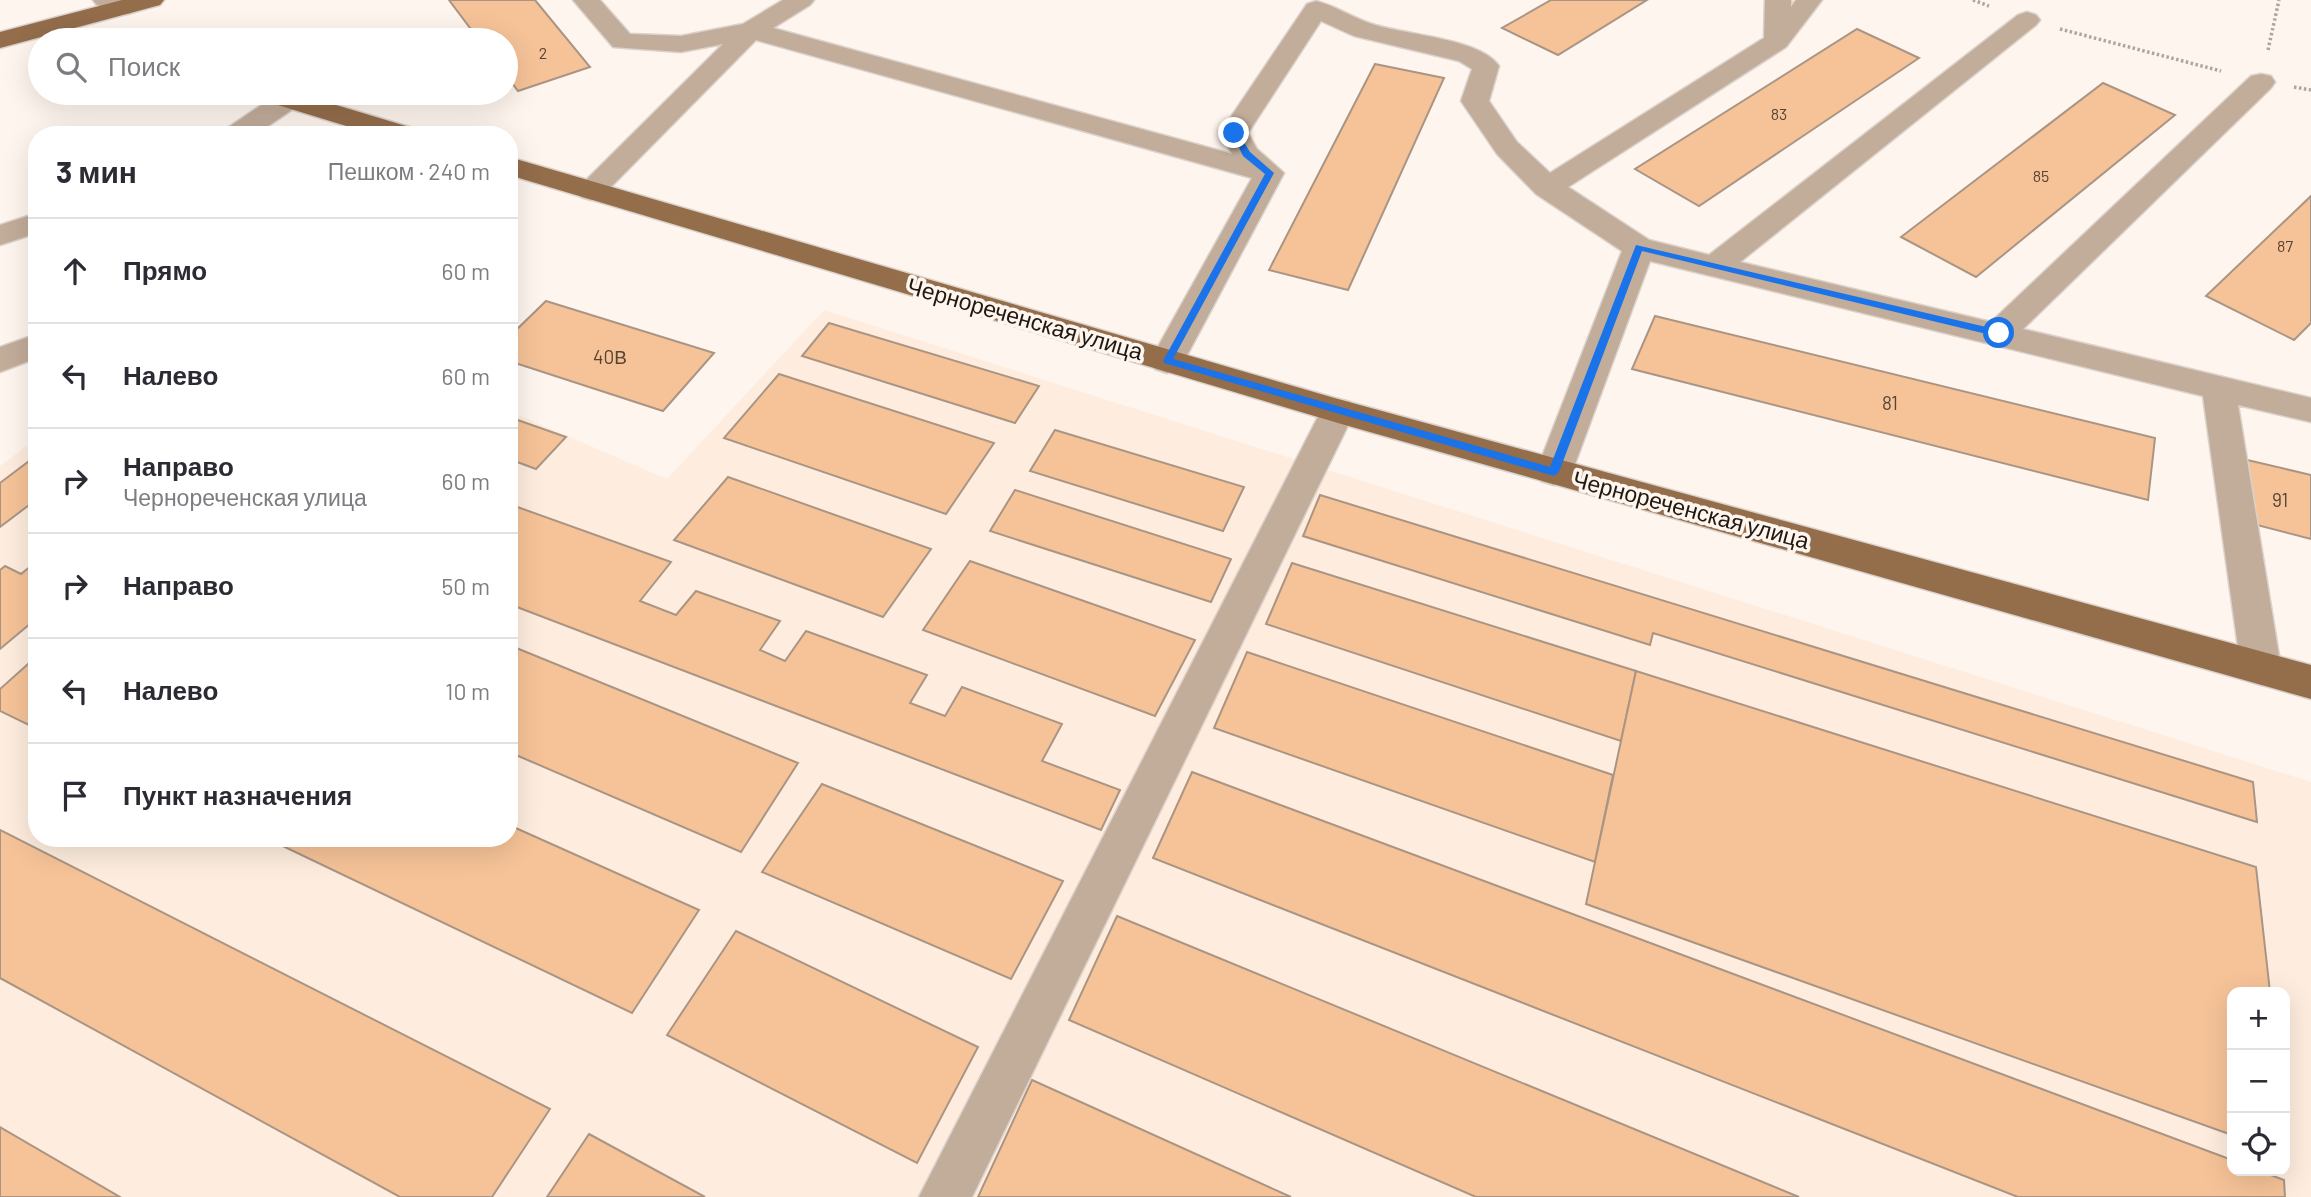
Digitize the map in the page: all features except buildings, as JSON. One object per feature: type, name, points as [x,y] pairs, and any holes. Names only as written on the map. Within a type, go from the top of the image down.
[{"type":"main road","points":[[47,28],[128,2]]},
{"type":"main road","points":[[0,40],[28,33]]},
{"type":"main road","points":[[308,105],[377,126]]},
{"type":"main road","name":"Чернореченская улица","points":[[518,169],[1338,411],[2311,682]]},
{"type":"lane","points":[[586,0],[622,41],[681,44],[751,30],[1269,173]]},
{"type":"lane","points":[[591,191],[751,30],[801,0]]},
{"type":"lane","points":[[1777,41],[1778,0]]},
{"type":"lane","points":[[1546,188],[1777,41],[1809,0]]},
{"type":"lane","points":[[1269,173],[1246,154],[1234,133],[1308,4],[1363,30],[1480,60],[1486,66],[1475,102],[1490,130],[1546,188],[1639,247],[2219,389],[2307,404]]},
{"type":"lane","points":[[1716,265],[2026,20]]},
{"type":"lane","points":[[1999,333],[2261,82]]},
{"type":"lane","points":[[246,126],[269,105]]},
{"type":"lane","points":[[1167,361],[1269,173]]},
{"type":"lane","points":[[0,235],[28,226]]},
{"type":"lane","points":[[1554,472],[1639,247]]},
{"type":"lane","points":[[0,360],[28,349]]},
{"type":"lane","points":[[2219,389],[2261,668]]},
{"type":"lane","points":[[945,1197],[1338,411]]},
{"type":"path","points":[[1973,0],[2026,20],[2261,82],[2311,90]]},
{"type":"path","points":[[2261,82],[2279,0]]},
{"type":"shaded area","points":[[824,310],[2311,782],[2311,1197],[0,1197],[0,466],[28,445],[28,847],[518,847],[518,415],[667,479]]},
{"type":"route","points":[[1234,133],[1246,154],[1269,173],[1167,361],[1554,472],[1639,247],[1999,333]]}]
